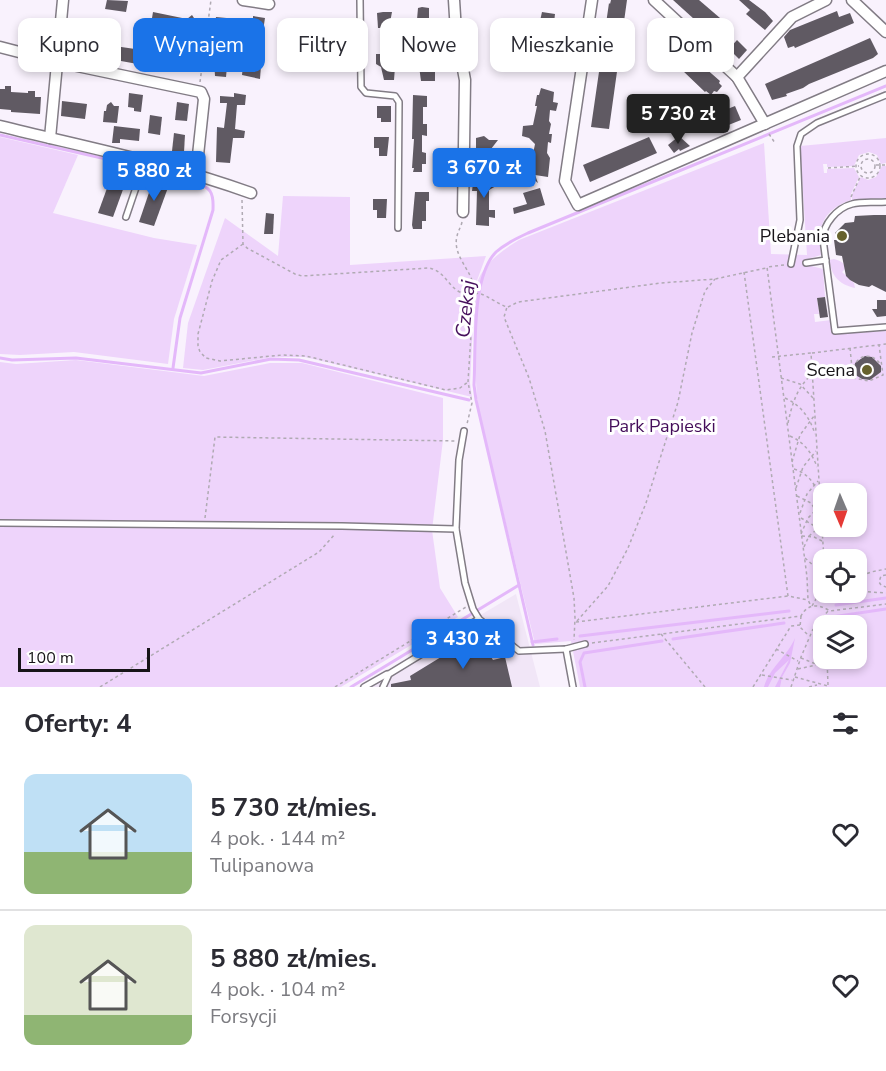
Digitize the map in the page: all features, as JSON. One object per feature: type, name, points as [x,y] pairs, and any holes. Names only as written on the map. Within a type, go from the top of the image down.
[{"type":"street","points":[[62,18],[63,0]]},
{"type":"street","points":[[243,0],[269,4]]},
{"type":"street","points":[[454,0],[456,32],[465,80],[463,212]]},
{"type":"street","points":[[592,0],[565,181],[578,205],[766,127],[886,71]]},
{"type":"street","points":[[654,0],[737,77],[766,127]]},
{"type":"street","points":[[737,77],[792,17],[826,0]]},
{"type":"street","points":[[852,0],[886,32]]},
{"type":"street","points":[[0,48],[18,52]]},
{"type":"street","points":[[50,138],[57,72]]},
{"type":"street","points":[[106,72],[201,92],[204,99],[196,174]]},
{"type":"street","points":[[0,126],[146,160],[251,193]]},
{"type":"lane","points":[[360,0],[361,87],[366,93],[395,96],[399,102],[398,228]]},
{"type":"lane","points":[[791,264],[800,230],[797,146],[801,134],[817,123],[886,95]]},
{"type":"lane","points":[[126,217],[146,160]]},
{"type":"lane","points":[[886,202],[853,203],[833,217],[826,224],[823,233],[836,331],[886,327]]},
{"type":"lane","points":[[806,262],[826,260]]},
{"type":"lane","points":[[465,431],[459,460],[456,530],[465,583],[479,617],[519,651],[566,649],[585,644]]},
{"type":"lane","points":[[0,524],[342,526],[456,530]]},
{"type":"lane","points":[[364,687],[389,674],[479,617]]},
{"type":"lane","points":[[566,649],[573,687]]},
{"type":"lane","points":[[383,687],[389,674]]},
{"type":"path","points":[[199,86],[211,0]]},
{"type":"path","points":[[766,127],[775,142]]},
{"type":"path","points":[[867,153],[867,158]]},
{"type":"path","points":[[867,153],[875,156],[880,165]]},
{"type":"path","points":[[867,153],[857,159],[855,166],[861,176],[868,178],[876,175],[880,165]]},
{"type":"path","points":[[867,158],[875,165]]},
{"type":"path","points":[[867,158],[862,160],[860,166],[863,172],[873,171],[875,165]]},
{"type":"path","points":[[875,165],[886,165]]},
{"type":"path","points":[[828,168],[860,166]]},
{"type":"path","points":[[868,173],[868,178]]},
{"type":"path","points":[[852,201],[851,194],[861,176]]},
{"type":"path","points":[[240,189],[243,210],[243,244],[295,274],[316,275],[429,268],[442,273],[456,290],[482,294],[495,303],[507,307],[519,302],[660,283],[715,279],[791,264]]},
{"type":"path","points":[[463,212],[456,243],[458,253],[473,280],[468,382],[472,403],[465,431]]},
{"type":"path","points":[[243,244],[221,260],[212,281],[197,340],[200,352],[206,358],[220,361],[282,355],[306,356],[446,390],[460,388],[468,382]]},
{"type":"path","points":[[767,267],[805,558],[808,600],[812,606]]},
{"type":"path","points":[[744,273],[788,596]]},
{"type":"path","points":[[575,622],[606,588],[632,539],[646,503],[678,402],[692,333],[705,291],[715,279]]},
{"type":"path","points":[[507,307],[504,317],[529,378],[545,430],[574,598],[575,646]]},
{"type":"path","points":[[772,357],[886,344]]},
{"type":"path","points":[[850,348],[853,378],[858,377],[866,381],[883,375],[879,345]]},
{"type":"path","points":[[811,353],[819,481],[816,483]]},
{"type":"path","points":[[852,368],[857,360],[866,356],[875,357],[882,366]]},
{"type":"path","points":[[787,425],[793,402],[802,385],[812,374]]},
{"type":"path","points":[[781,378],[802,385],[814,398]]},
{"type":"path","points":[[784,398],[793,402],[809,420],[816,439]]},
{"type":"path","points":[[792,463],[798,440],[809,420],[815,415]]},
{"type":"path","points":[[789,436],[798,440],[812,455],[818,471]]},
{"type":"path","points":[[204,525],[215,437],[463,441]]},
{"type":"path","points":[[796,490],[801,472],[817,450]]},
{"type":"path","points":[[793,469],[801,472],[813,484]]},
{"type":"path","points":[[799,516],[805,499],[813,487]]},
{"type":"path","points":[[797,496],[813,506]]},
{"type":"path","points":[[802,535],[807,520],[813,513]]},
{"type":"path","points":[[799,516],[813,525]]},
{"type":"path","points":[[100,687],[319,552],[342,526]]},
{"type":"path","points":[[804,550],[813,532]]},
{"type":"path","points":[[802,535],[823,541]]},
{"type":"path","points":[[823,537],[823,549]]},
{"type":"path","points":[[805,558],[813,565]]},
{"type":"path","points":[[867,575],[885,569],[886,575],[881,576],[879,582],[886,589]]},
{"type":"path","points":[[867,590],[886,589]]},
{"type":"path","points":[[575,622],[788,596],[808,600]]},
{"type":"path","points":[[809,637],[800,625],[801,616],[806,608],[822,606],[828,610],[886,604]]},
{"type":"path","points":[[334,687],[473,606]]},
{"type":"path","points":[[824,615],[828,610]]},
{"type":"path","points":[[585,644],[801,616]]},
{"type":"path","points":[[753,687],[791,626],[800,625]]},
{"type":"path","points":[[791,687],[800,658],[813,629]]},
{"type":"path","points":[[660,634],[668,640],[705,687]]},
{"type":"path","points":[[776,650],[799,662]]},
{"type":"path","points":[[800,658],[813,663]]},
{"type":"path","points":[[797,669],[813,665]]},
{"type":"path","points":[[760,674],[787,679],[794,678],[828,687],[828,669]]},
{"type":"path","points":[[809,687],[819,684]]},
{"type":"shaded area","points":[[516,594],[540,687],[359,687]]},
{"type":"shaded area","points":[[795,638],[790,663],[782,677],[780,687],[775,687],[789,660],[775,673],[768,687],[764,687],[766,680]]},
{"type":"green space","points":[[0,137],[78,155],[53,213],[154,238],[197,245],[174,319],[168,364],[74,352],[0,354]]},
{"type":"green space","name":"Park Papieski","points":[[886,138],[886,163],[881,164],[877,155],[869,152],[859,155],[854,166],[827,167],[827,164],[823,164],[824,173],[827,173],[827,169],[854,168],[859,177],[851,194],[851,200],[834,209],[824,221],[820,236],[821,255],[808,259],[808,265],[823,269],[825,297],[817,298],[819,314],[814,314],[815,322],[831,320],[833,334],[886,331],[886,687],[580,687],[571,641],[535,644],[478,408],[474,321],[476,288],[479,278],[491,261],[519,240],[764,143],[771,254],[807,255],[800,146]]},
{"type":"green space","points":[[882,166],[886,166],[886,198],[852,200],[852,194],[861,177],[868,180],[876,177]]},
{"type":"green space","points":[[283,196],[350,197],[350,265],[486,256],[475,286],[470,383],[472,397],[305,357],[272,357],[203,370],[183,368],[188,323],[225,218],[278,256]]},
{"type":"green space","points":[[834,259],[843,263],[845,269],[842,272],[854,283],[855,288],[840,282],[834,275],[829,260]]},
{"type":"green space","points":[[76,360],[204,376],[270,363],[302,363],[443,398],[443,440],[432,530],[440,588],[458,617],[341,687],[0,687],[0,362],[16,364]]},
{"type":"building","points":[[107,0],[128,1],[126,12],[105,9]]},
{"type":"building","points":[[611,0],[627,0],[624,18],[607,18]]},
{"type":"building","points":[[673,0],[699,0],[720,18],[693,18]]},
{"type":"building","points":[[739,0],[749,0],[773,21],[765,30],[746,14],[750,10]]},
{"type":"building","points":[[418,8],[429,8],[429,18],[417,18]]},
{"type":"building","points":[[837,11],[839,17],[850,13],[854,23],[795,48],[794,46],[788,48],[784,37],[790,30]]},
{"type":"building","points":[[153,12],[182,18],[152,18]]},
{"type":"building","points":[[392,12],[391,18],[380,18],[380,28],[378,28],[377,13]]},
{"type":"building","points":[[542,12],[555,14],[555,18],[541,18]]},
{"type":"building","points":[[870,38],[878,54],[873,58],[786,94],[787,96],[772,100],[765,84]]},
{"type":"building","points":[[737,40],[747,50],[739,59],[734,54],[734,43]]},
{"type":"building","points":[[121,47],[133,49],[133,63],[121,61]]},
{"type":"building","points":[[376,54],[380,54],[380,66],[376,64]]},
{"type":"building","points":[[215,72],[226,72],[226,77],[215,76]]},
{"type":"building","points":[[242,72],[261,72],[260,79],[242,75]]},
{"type":"building","points":[[382,72],[395,72],[394,80],[384,80]]},
{"type":"building","points":[[420,72],[435,72],[435,81],[421,81]]},
{"type":"building","points":[[599,72],[617,72],[609,129],[591,127]]},
{"type":"building","points":[[684,72],[710,72],[720,81],[722,86],[717,92],[714,91],[711,95]]},
{"type":"building","points":[[5,86],[11,86],[11,92],[35,91],[35,97],[41,97],[40,114],[0,109],[0,89],[5,89]]},
{"type":"building","points":[[541,88],[554,92],[553,102],[558,103],[556,111],[550,110],[549,134],[552,134],[551,143],[548,142],[547,153],[550,158],[548,177],[535,175],[538,183],[518,167],[521,160],[532,159],[535,144],[529,138],[522,136],[523,126],[533,125],[537,95]]},
{"type":"building","points":[[129,93],[143,95],[141,112],[128,107]]},
{"type":"building","points":[[234,93],[246,95],[245,105],[237,105],[235,129],[245,131],[244,138],[233,138],[230,163],[216,162],[217,127],[224,128],[227,103],[220,103],[220,96],[234,97]]},
{"type":"building","points":[[413,95],[427,96],[427,107],[423,107],[423,124],[427,124],[427,136],[422,135],[422,152],[426,153],[426,164],[422,164],[422,172],[413,172],[414,168],[412,168]]},
{"type":"building","points":[[62,101],[87,104],[85,119],[61,116]]},
{"type":"building","points":[[111,102],[114,106],[119,106],[117,123],[103,122],[104,111]]},
{"type":"building","points":[[177,102],[189,104],[187,121],[175,120]]},
{"type":"building","points":[[377,106],[391,106],[391,122],[381,122],[381,118],[377,118]]},
{"type":"building","points":[[735,106],[741,120],[721,128],[715,114]]},
{"type":"building","points":[[678,109],[687,118],[677,130],[670,123],[672,120],[670,119]]},
{"type":"building","points":[[150,115],[162,117],[160,135],[148,133]]},
{"type":"building","points":[[114,126],[140,129],[139,141],[120,139],[120,143],[112,143]]},
{"type":"building","points":[[174,133],[185,135],[184,152],[172,151]]},
{"type":"building","points":[[484,136],[489,140],[498,140],[489,149],[489,154],[476,154],[476,138]]},
{"type":"building","points":[[679,136],[690,146],[674,153],[668,145]]},
{"type":"building","points":[[374,137],[389,137],[387,156],[379,156],[379,148],[374,148]]},
{"type":"building","points":[[649,137],[657,153],[590,182],[583,165]]},
{"type":"building","points":[[114,169],[129,173],[113,217],[98,213]]},
{"type":"building","points":[[477,175],[493,175],[493,181],[496,183],[496,186],[489,190],[489,210],[495,210],[495,218],[489,217],[489,226],[476,225],[477,191],[472,191],[473,183],[477,183]]},
{"type":"building","points":[[154,178],[170,182],[154,226],[139,222]]},
{"type":"building","points":[[540,188],[545,205],[514,214],[513,208],[527,204],[523,193]]},
{"type":"building","points":[[415,192],[429,192],[429,201],[426,201],[426,221],[422,221],[422,229],[413,229],[412,225]]},
{"type":"building","points":[[373,199],[387,199],[386,218],[377,218],[377,210],[373,210]]},
{"type":"building","points":[[266,213],[274,214],[273,234],[264,234]]},
{"type":"building","points":[[886,215],[886,292],[872,285],[869,287],[859,285],[846,276],[842,256],[836,255],[834,240],[843,240],[835,233],[845,223],[854,222],[855,216]]},
{"type":"building","points":[[825,297],[828,317],[820,318],[817,298]]},
{"type":"building","points":[[877,300],[886,300],[886,316],[877,317],[872,309],[877,309]]},
{"type":"building","name":"Scena","points":[[865,356],[872,357],[881,366],[881,372],[870,380],[862,379],[854,374],[855,363]]},
{"type":"building","points":[[477,635],[493,660],[505,657],[512,687],[391,687],[391,684],[411,680],[410,676]]},
{"type":"waterway","name":"Czekaj","points":[[533,645],[474,385],[476,315],[482,278],[488,263],[496,252],[511,241],[528,233],[886,86]]},
{"type":"waterway","points":[[0,135],[137,166]]},
{"type":"waterway","points":[[151,169],[199,183],[210,191],[213,201],[213,210],[180,318],[173,368]]},
{"type":"waterway","points":[[0,358],[12,360],[76,358],[201,373],[271,359],[299,360],[469,400]]},
{"type":"waterway","points":[[351,687],[519,585]]},
{"type":"waterway","points":[[836,605],[886,598]]},
{"type":"waterway","points":[[845,615],[886,609]]},
{"type":"waterway","points":[[580,636],[789,611]]},
{"type":"waterway","points":[[673,639],[784,623]]},
{"type":"waterway","points":[[532,642],[557,639]]},
{"type":"waterway","points":[[585,687],[580,662],[584,653],[662,641]]},
{"type":"place","name":"Plebania","points":[[842,236]]},
{"type":"place","name":"Scena","points":[[867,370]]}]
